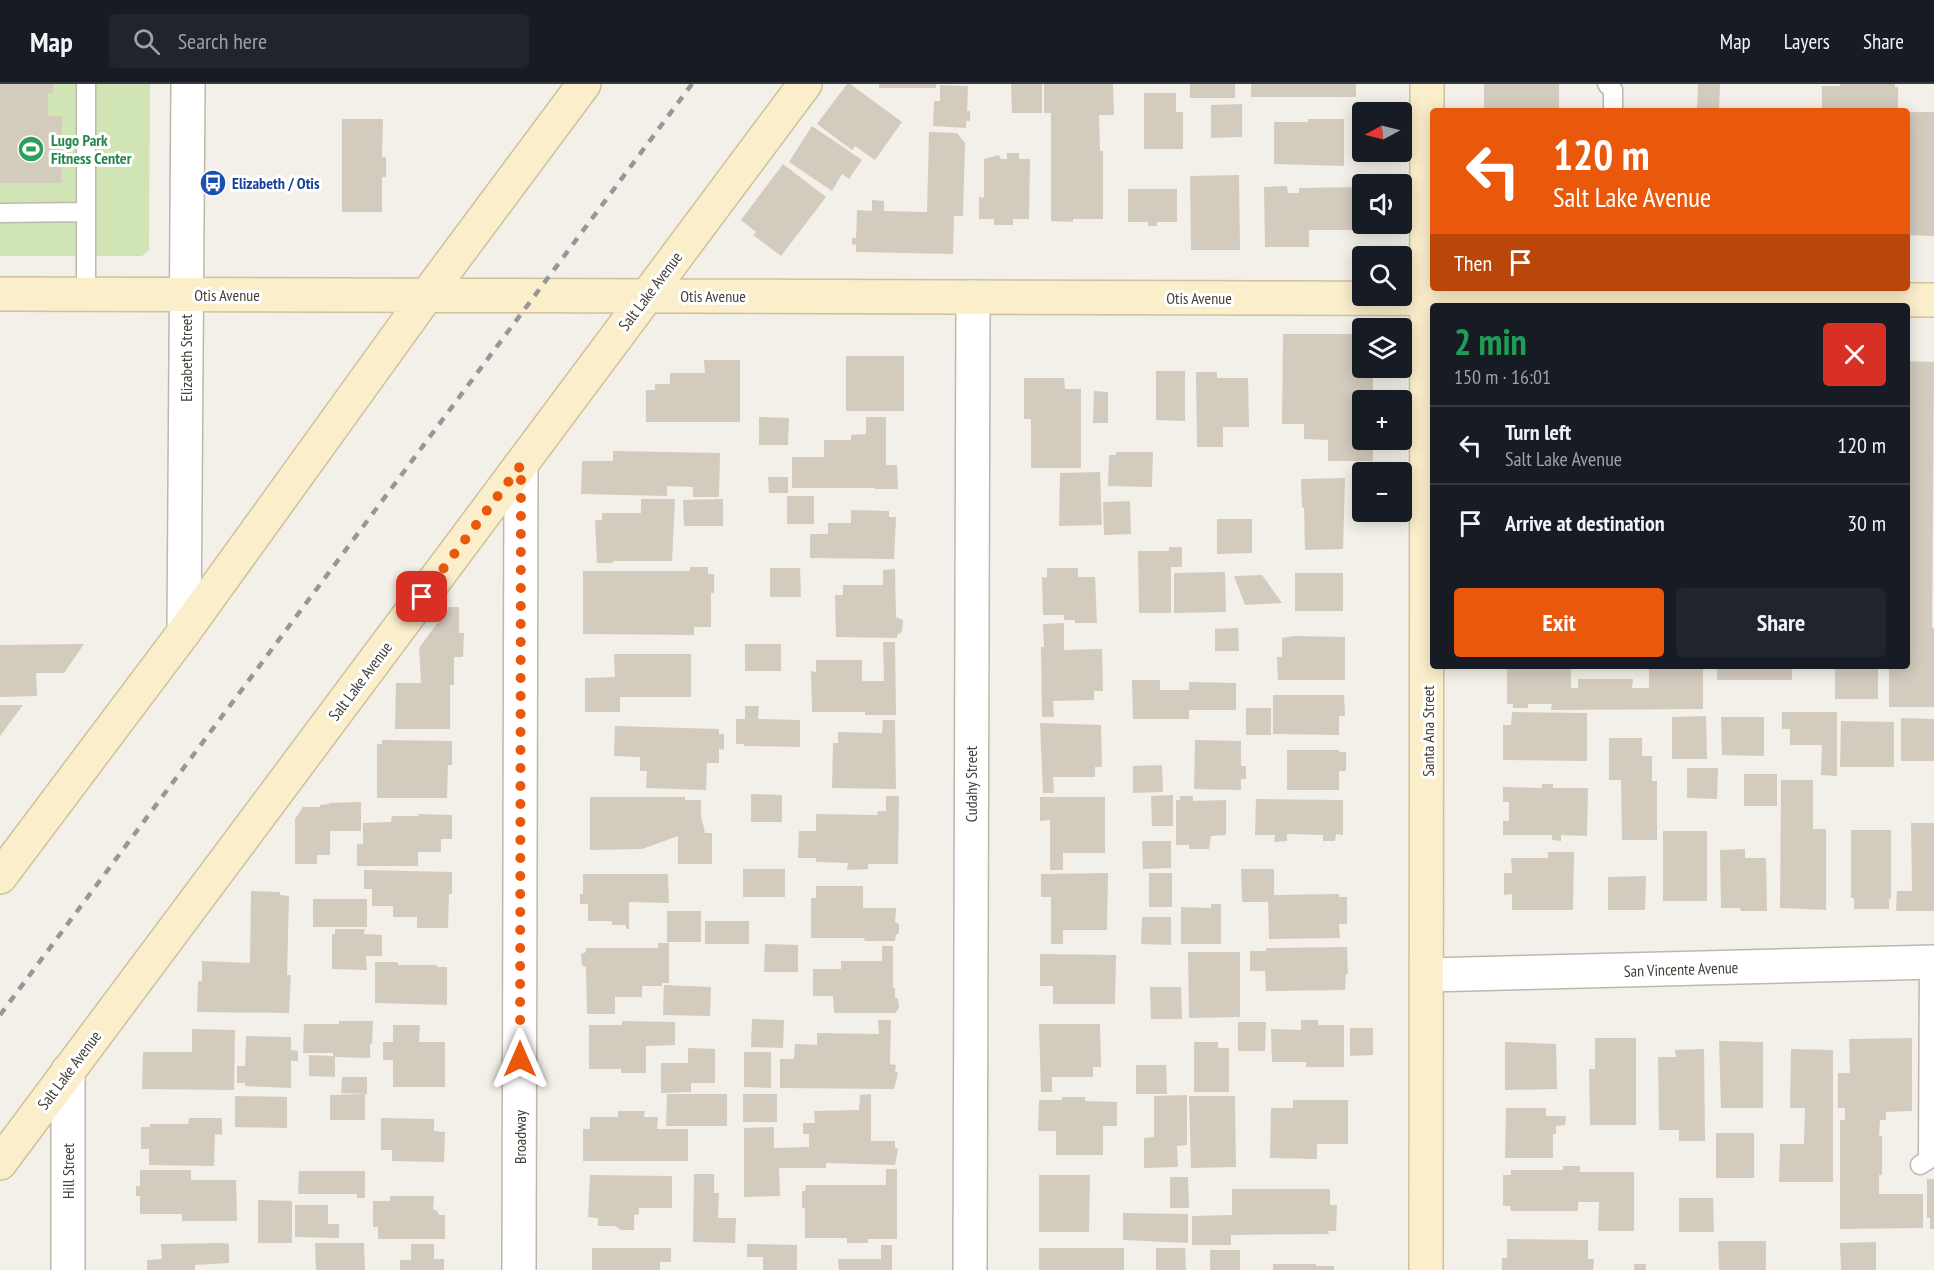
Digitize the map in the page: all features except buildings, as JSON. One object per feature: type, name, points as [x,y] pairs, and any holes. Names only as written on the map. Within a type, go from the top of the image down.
[{"type":"street","name":"Elizabeth Street","points":[[184,632],[188,84]]},
{"type":"street","points":[[0,877],[184,632],[427,295],[584,84]]},
{"type":"street","name":"Salt Lake Avenue","points":[[0,1163],[805,84]]},
{"type":"street","name":"Santa Ana Street","points":[[1426,1270],[1427,84]]},
{"type":"street","name":"Otis Avenue","points":[[0,294],[1934,300]]},
{"type":"street","name":"Cudahy Street","points":[[970,1270],[973,297]]},
{"type":"street","name":"Broadway","points":[[519,1270],[521,465]]},
{"type":"street","name":"San Vincente Avenue","points":[[1427,975],[1932,962]]},
{"type":"street","name":"Hill Street","points":[[68,1071],[68,1270]]},
{"type":"lane","points":[[86,84],[86,294]]},
{"type":"lane","points":[[1607,84],[1614,90],[1613,108]]},
{"type":"lane","points":[[0,213],[86,212]]},
{"type":"lane","points":[[1920,1165],[1928,1160],[1932,962]]},
{"type":"green space","points":[[0,84],[150,84],[149,250],[142,256],[0,256]]},
{"type":"railway","points":[[0,1015],[692,84]]},
{"type":"place","name":"Lugo Park Fitness Center","points":[[31,149]]},
{"type":"place","name":"Elizabeth / Otis","points":[[213,183]]},
{"type":"route","points":[[422,597],[521,465],[520,1059]]}]
